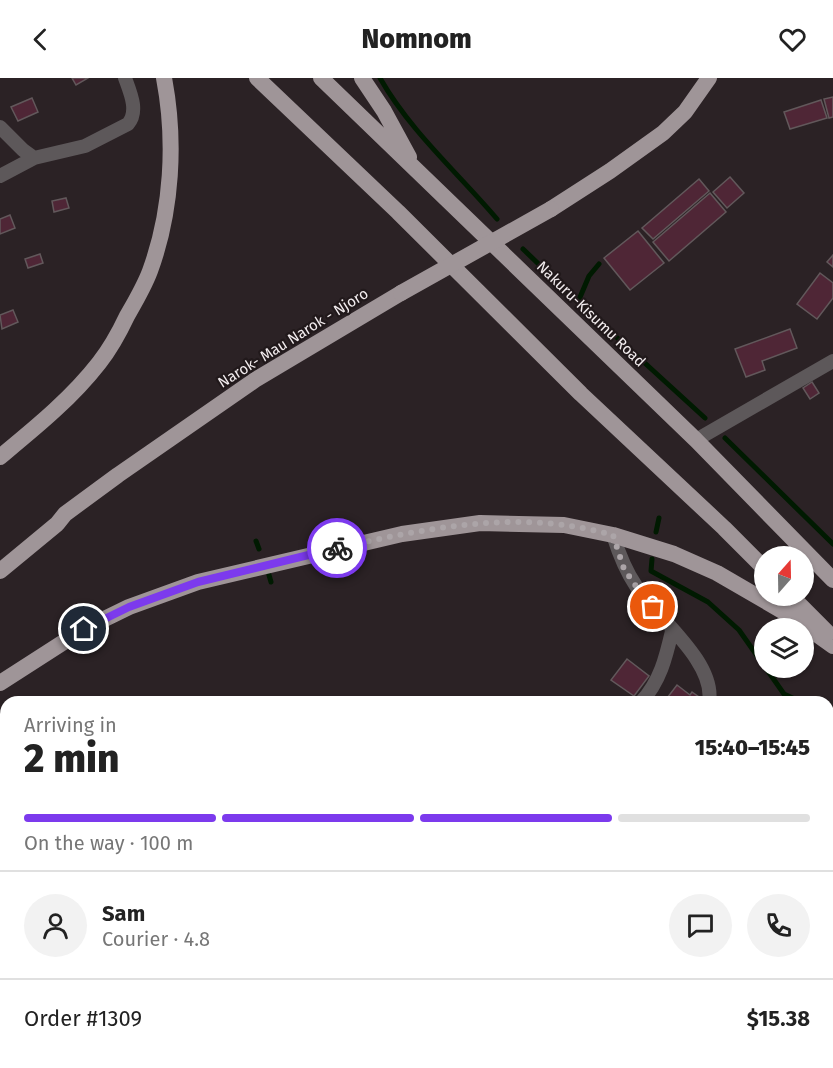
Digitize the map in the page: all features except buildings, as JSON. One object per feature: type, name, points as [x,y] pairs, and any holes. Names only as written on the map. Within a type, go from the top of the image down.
[{"type":"highway","points":[[0,457],[48,417],[99,363],[112,345],[149,273],[163,223],[171,154],[171,132],[164,78]]},
{"type":"highway","points":[[257,78],[398,212],[581,394],[754,558]]},
{"type":"highway","name":"Nakuru-Kisumu Road","points":[[321,78],[696,440],[833,580]]},
{"type":"highway","points":[[362,78],[384,111],[415,169]]},
{"type":"highway","name":"Narok- Mau Narok - Njoro","points":[[0,571],[57,524],[65,514],[255,380],[401,293],[551,209],[610,171],[663,133],[685,112],[709,78]]},
{"type":"highway","name":"Narok- Mau Narok - Njoro","points":[[0,556],[52,519],[65,514]]},
{"type":"highway","points":[[0,683],[84,629],[129,607],[198,582],[402,534],[480,523],[564,525],[613,535],[674,554],[717,573],[791,616],[833,646]]},
{"type":"highway","points":[[801,606],[833,638]]},
{"type":"street","points":[[0,176],[34,158],[85,146],[128,124],[134,115],[131,94],[125,78]]},
{"type":"street","points":[[0,127],[34,158]]},
{"type":"street","points":[[696,440],[833,361]]},
{"type":"street","points":[[613,535],[624,569],[694,656],[709,681],[709,696]]},
{"type":"street","points":[[646,696],[665,661],[672,631]]},
{"type":"waterway","points":[[380,78],[405,116],[497,219]]},
{"type":"waterway","points":[[523,249],[705,418]]},
{"type":"waterway","points":[[578,302],[589,276],[599,264]]},
{"type":"waterway","points":[[725,438],[833,544]]},
{"type":"waterway","points":[[656,532],[659,518]]},
{"type":"waterway","points":[[256,541],[259,549]]},
{"type":"waterway","points":[[652,559],[651,571],[708,602],[739,630],[784,694],[788,696]]},
{"type":"waterway","points":[[269,575],[271,582]]},
{"type":"way so far","points":[[337,548],[442,527],[480,523],[521,522],[564,525],[613,535],[624,569],[653,607]]},
{"type":"route","points":[[84,629],[129,607],[198,582],[337,548]]}]
